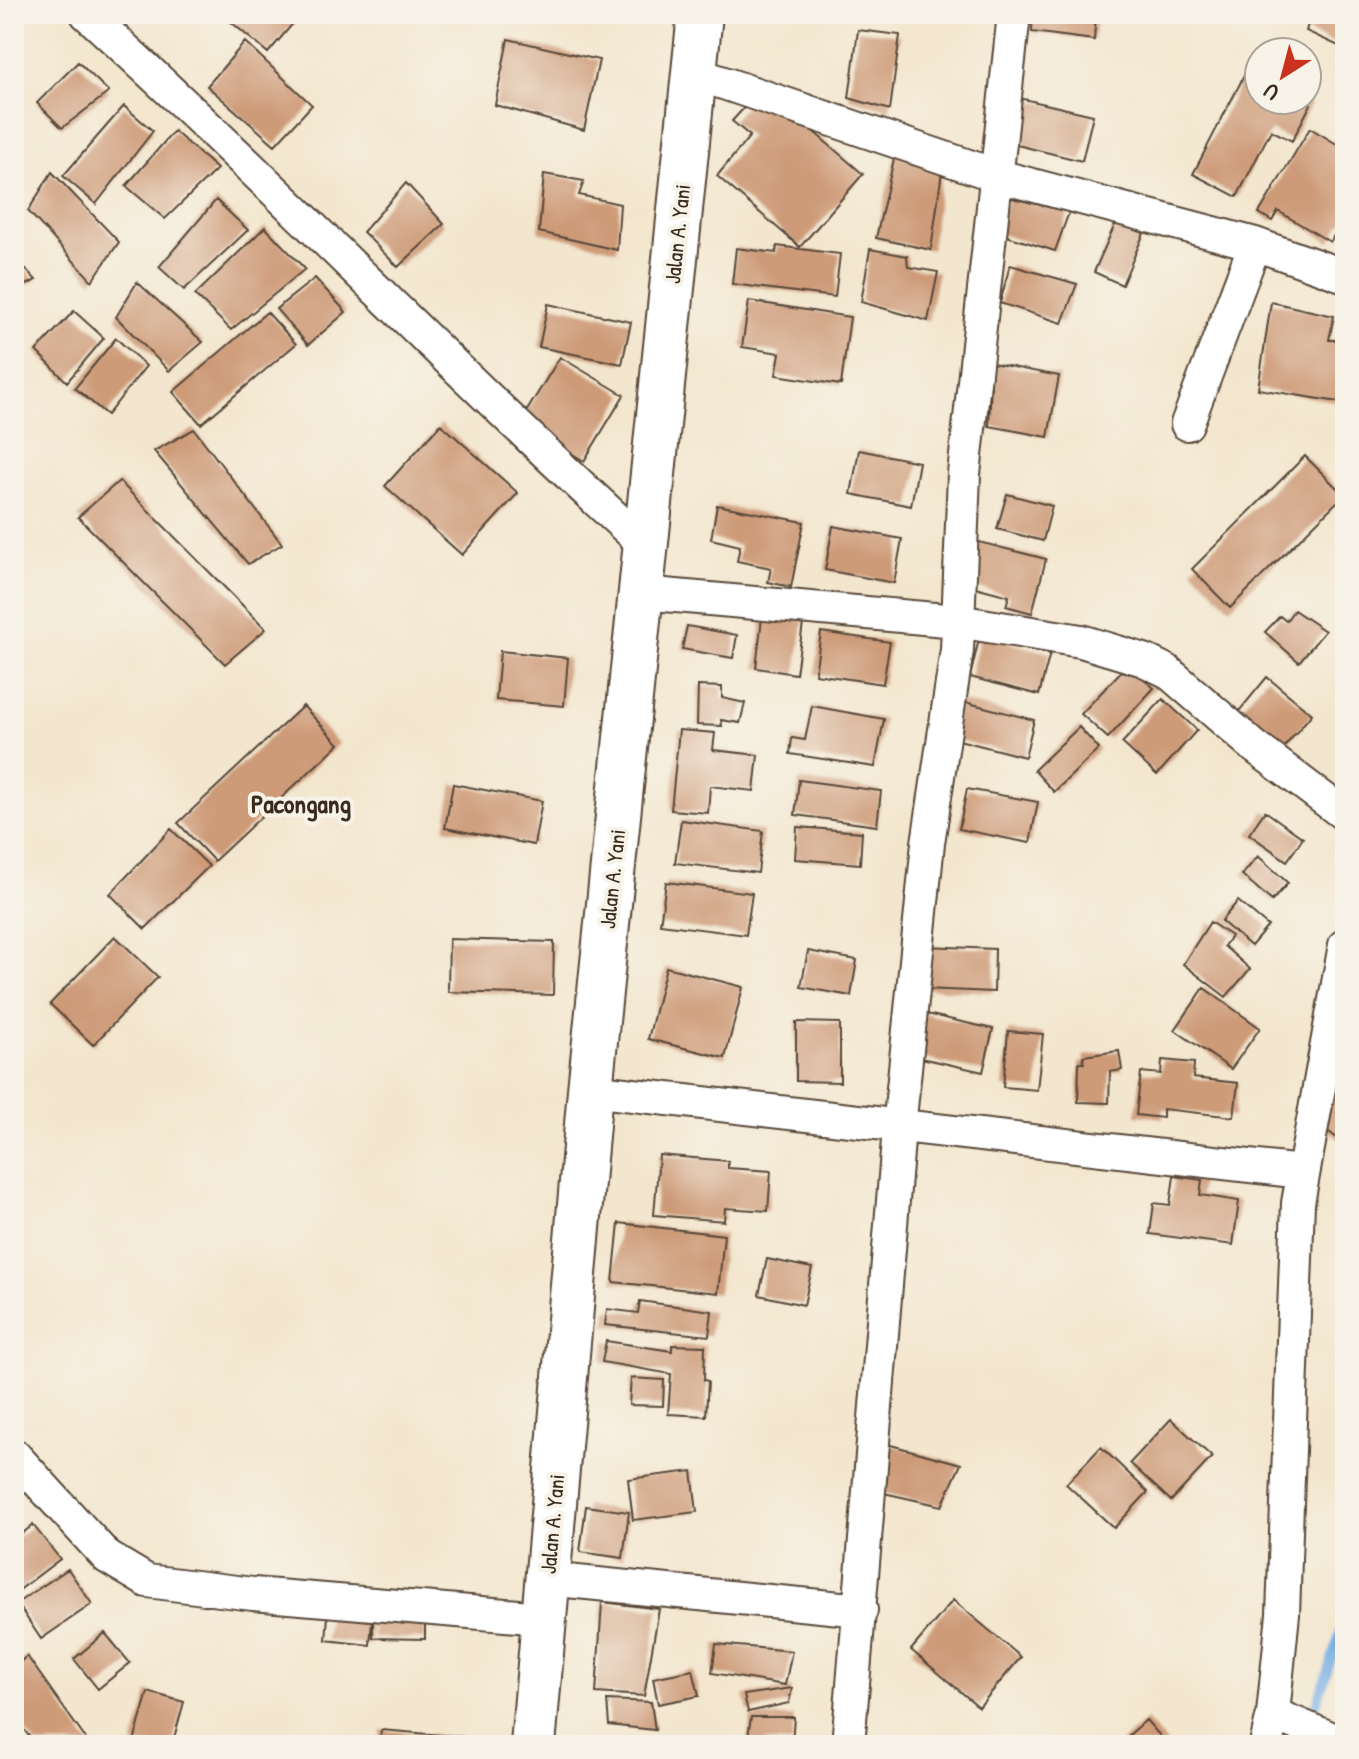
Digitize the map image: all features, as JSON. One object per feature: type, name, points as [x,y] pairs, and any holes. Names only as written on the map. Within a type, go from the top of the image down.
[{"type":"highway","name":"Jalan A. Yani","points":[[533,1745],[590,1090],[700,14]]},
{"type":"street","points":[[87,14],[227,141],[501,413],[645,545]]},
{"type":"street","points":[[848,1745],[899,1128],[928,843],[957,650],[964,474],[1014,14]]},
{"type":"street","points":[[694,73],[998,176],[1255,244],[1345,276]]},
{"type":"street","points":[[1187,424],[1255,244]]},
{"type":"street","points":[[642,593],[957,621],[1081,641],[1160,666],[1255,747],[1345,815]]},
{"type":"street","points":[[1294,1721],[1283,1614],[1302,1172],[1345,945]]},
{"type":"street","points":[[590,1090],[1302,1172]]},
{"type":"street","points":[[14,1455],[107,1557],[147,1581],[253,1594],[544,1599],[861,1610]]},
{"type":"street","points":[[1294,1721],[1345,1744]]},
{"type":"street","points":[[1266,1745],[1294,1721]]},
{"type":"building","points":[[239,14],[301,14],[268,53],[231,22]]},
{"type":"building","points":[[1033,14],[1096,14],[1094,40],[1032,32]]},
{"type":"building","points":[[1311,14],[1345,14],[1345,49],[1323,39],[1323,36],[1306,31]]},
{"type":"building","points":[[858,30],[900,35],[890,110],[849,98]]},
{"type":"building","points":[[508,39],[599,60],[584,130],[495,105]]},
{"type":"building","points":[[245,42],[312,105],[275,145],[207,86]]},
{"type":"building","points":[[78,62],[109,92],[62,128],[37,103]]},
{"type":"building","points":[[1243,78],[1243,116],[1305,116],[1292,141],[1271,130],[1237,197],[1193,174]]},
{"type":"building","points":[[755,96],[786,108],[863,174],[800,247],[717,176],[750,136],[732,121]]},
{"type":"building","points":[[1019,98],[1093,115],[1082,161],[1009,143]]},
{"type":"building","points":[[124,106],[153,131],[96,204],[63,176]]},
{"type":"building","points":[[1310,128],[1345,149],[1345,218],[1330,242],[1278,211],[1272,221],[1259,213]]},
{"type":"building","points":[[174,131],[217,169],[165,219],[126,186]]},
{"type":"building","points":[[896,150],[943,164],[931,250],[876,238]]},
{"type":"building","points":[[52,172],[119,242],[92,281],[28,211]]},
{"type":"building","points":[[544,174],[584,181],[579,195],[620,204],[617,250],[539,232]]},
{"type":"building","points":[[406,183],[444,224],[398,267],[363,232]]},
{"type":"building","points":[[1008,197],[1069,212],[1055,251],[997,233]]},
{"type":"building","points":[[216,200],[248,230],[184,290],[159,267]]},
{"type":"building","points":[[1116,222],[1144,233],[1122,285],[1094,272]]},
{"type":"building","points":[[265,227],[305,269],[231,330],[195,295]]},
{"type":"building","points":[[777,246],[840,254],[835,297],[732,284],[736,248],[776,253]]},
{"type":"building","points":[[870,249],[907,256],[908,267],[938,272],[928,321],[861,302]]},
{"type":"building","points":[[14,257],[36,280],[14,292]]},
{"type":"building","points":[[1010,265],[1077,284],[1062,323],[1000,303]]},
{"type":"building","points":[[315,278],[346,312],[308,345],[276,309]]},
{"type":"building","points":[[137,282],[203,342],[169,371],[116,317]]},
{"type":"building","points":[[749,301],[850,317],[841,385],[776,375],[780,353],[742,347]]},
{"type":"building","points":[[1271,302],[1334,316],[1329,340],[1345,340],[1345,403],[1258,389]]},
{"type":"building","points":[[548,304],[631,322],[622,364],[539,347]]},
{"type":"building","points":[[74,311],[104,338],[67,382],[36,351]]},
{"type":"building","points":[[267,312],[296,344],[201,424],[173,392]]},
{"type":"building","points":[[116,338],[146,366],[107,415],[75,388]]},
{"type":"building","points":[[560,357],[624,395],[584,461],[520,422]]},
{"type":"building","points":[[992,363],[1059,376],[1048,437],[989,426]]},
{"type":"building","points":[[441,424],[518,493],[462,555],[385,486]]},
{"type":"building","points":[[194,429],[282,544],[248,564],[154,451]]},
{"type":"building","points":[[859,450],[919,462],[911,506],[851,494]]},
{"type":"building","points":[[1305,456],[1344,495],[1230,608],[1192,569]]},
{"type":"building","points":[[119,481],[266,629],[225,664],[78,517]]},
{"type":"building","points":[[1007,494],[1052,506],[1043,541],[997,529]]},
{"type":"building","points":[[717,505],[804,522],[791,587],[768,582],[771,568],[737,561],[740,546],[711,539]]},
{"type":"building","points":[[833,526],[902,539],[894,583],[825,570]]},
{"type":"building","points":[[971,540],[1046,559],[1032,613],[1006,606],[1009,596],[960,583]]},
{"type":"building","points":[[763,610],[804,616],[796,674],[756,668]]},
{"type":"building","points":[[1294,610],[1325,631],[1299,662],[1265,632],[1280,616],[1286,621]]},
{"type":"building","points":[[687,626],[737,635],[733,658],[682,649]]},
{"type":"building","points":[[821,632],[890,642],[883,684],[815,674]]},
{"type":"building","points":[[980,635],[1050,653],[1039,695],[970,677]]},
{"type":"building","points":[[500,651],[568,658],[564,706],[496,700]]},
{"type":"building","points":[[1128,664],[1154,688],[1108,738],[1081,714]]},
{"type":"building","points":[[1267,677],[1312,714],[1280,752],[1235,716]]},
{"type":"building","points":[[698,686],[722,687],[722,698],[745,703],[740,723],[721,720],[722,726],[697,725]]},
{"type":"building","points":[[1163,699],[1197,730],[1157,775],[1122,743]]},
{"type":"building","points":[[961,701],[1034,720],[1025,757],[951,738]]},
{"type":"building","points":[[303,706],[339,744],[214,861],[178,823]]},
{"type":"building","points":[[812,706],[884,719],[875,767],[790,754],[792,738],[805,740]]},
{"type":"building","points":[[1079,727],[1099,749],[1054,792],[1034,770]]},
{"type":"building","points":[[679,730],[715,733],[713,750],[758,755],[754,791],[710,786],[708,813],[671,810]]},
{"type":"building","points":[[799,780],[881,791],[877,826],[795,815]]},
{"type":"building","points":[[453,784],[542,801],[534,845],[445,828]]},
{"type":"building","points":[[967,789],[1038,802],[1030,843],[959,829]]},
{"type":"building","points":[[1265,811],[1303,838],[1287,861],[1249,834]]},
{"type":"building","points":[[681,820],[763,831],[758,873],[675,863]]},
{"type":"building","points":[[797,827],[862,832],[860,864],[795,859]]},
{"type":"building","points":[[171,829],[209,866],[145,929],[110,894]]},
{"type":"building","points":[[1258,856],[1288,883],[1272,901],[1242,875]]},
{"type":"building","points":[[666,882],[752,893],[746,935],[660,924]]},
{"type":"building","points":[[1238,901],[1268,926],[1251,946],[1221,921]]},
{"type":"building","points":[[1210,922],[1231,936],[1224,946],[1250,969],[1226,997],[1183,964]]},
{"type":"building","points":[[115,936],[158,977],[93,1045],[50,1004]]},
{"type":"building","points":[[449,939],[554,942],[553,995],[448,992]]},
{"type":"building","points":[[925,946],[995,949],[994,992],[923,989]]},
{"type":"building","points":[[808,951],[857,960],[851,996],[801,987]]},
{"type":"building","points":[[666,967],[743,987],[725,1058],[648,1039]]},
{"type":"building","points":[[1204,988],[1260,1028],[1231,1069],[1175,1030]]},
{"type":"building","points":[[918,1012],[993,1029],[983,1072],[908,1055]]},
{"type":"building","points":[[796,1022],[840,1023],[840,1082],[796,1081]]},
{"type":"building","points":[[1008,1031],[1043,1034],[1037,1090],[1003,1087]]},
{"type":"building","points":[[1119,1051],[1122,1070],[1110,1072],[1109,1103],[1078,1102],[1079,1062],[1084,1063],[1083,1056]]},
{"type":"building","points":[[1162,1060],[1194,1063],[1193,1078],[1238,1083],[1234,1117],[1163,1109],[1163,1118],[1136,1115],[1141,1072],[1161,1074]]},
{"type":"building","points":[[1345,1077],[1345,1144],[1313,1120]]},
{"type":"building","points":[[659,1155],[728,1161],[728,1168],[771,1171],[768,1211],[725,1208],[724,1221],[654,1215]]},
{"type":"building","points":[[1174,1176],[1202,1180],[1200,1195],[1239,1201],[1233,1245],[1150,1234],[1154,1203],[1170,1205]]},
{"type":"building","points":[[619,1223],[724,1235],[718,1293],[613,1282]]},
{"type":"building","points":[[767,1259],[812,1268],[804,1305],[759,1295]]},
{"type":"building","points":[[640,1301],[712,1311],[709,1336],[605,1325],[607,1309],[638,1313]]},
{"type":"building","points":[[606,1341],[672,1351],[672,1345],[705,1346],[704,1380],[708,1381],[706,1416],[668,1414],[671,1374],[602,1362]]},
{"type":"building","points":[[631,1378],[664,1380],[663,1406],[629,1405]]},
{"type":"building","points":[[1171,1419],[1212,1457],[1171,1501],[1130,1463]]},
{"type":"building","points":[[887,1444],[961,1464],[942,1506],[879,1492]]},
{"type":"building","points":[[1101,1447],[1148,1492],[1114,1528],[1066,1484]]},
{"type":"building","points":[[692,1471],[697,1512],[633,1520],[628,1479]]},
{"type":"building","points":[[586,1506],[629,1512],[623,1558],[580,1552]]},
{"type":"building","points":[[33,1525],[60,1559],[18,1591],[14,1585],[14,1540]]},
{"type":"building","points":[[68,1569],[92,1604],[41,1639],[17,1603]]},
{"type":"building","points":[[953,1600],[1021,1657],[979,1707],[911,1650]]},
{"type":"building","points":[[602,1602],[659,1609],[644,1696],[596,1693]]},
{"type":"building","points":[[373,1613],[425,1613],[425,1639],[373,1638]]},
{"type":"building","points":[[328,1616],[372,1621],[370,1645],[326,1640]]},
{"type":"building","points":[[105,1633],[130,1663],[98,1689],[74,1659]]},
{"type":"building","points":[[716,1644],[792,1651],[785,1685],[712,1673]]},
{"type":"building","points":[[27,1656],[90,1745],[36,1745],[14,1717],[14,1667]]},
{"type":"building","points":[[693,1670],[699,1696],[658,1704],[653,1678]]},
{"type":"building","points":[[792,1688],[789,1703],[748,1712],[744,1695]]},
{"type":"building","points":[[148,1692],[184,1702],[172,1745],[133,1745]]},
{"type":"building","points":[[607,1700],[651,1702],[655,1730],[609,1725]]},
{"type":"building","points":[[751,1717],[794,1717],[792,1743],[747,1742]]},
{"type":"building","points":[[1146,1720],[1168,1745],[1118,1745]]},
{"type":"building","points":[[381,1730],[488,1739],[487,1745],[380,1745]]},
{"type":"waterway","points":[[1303,1745],[1345,1618]]},
{"type":"district","name":"Pacongang","points":[[301,804]]}]
